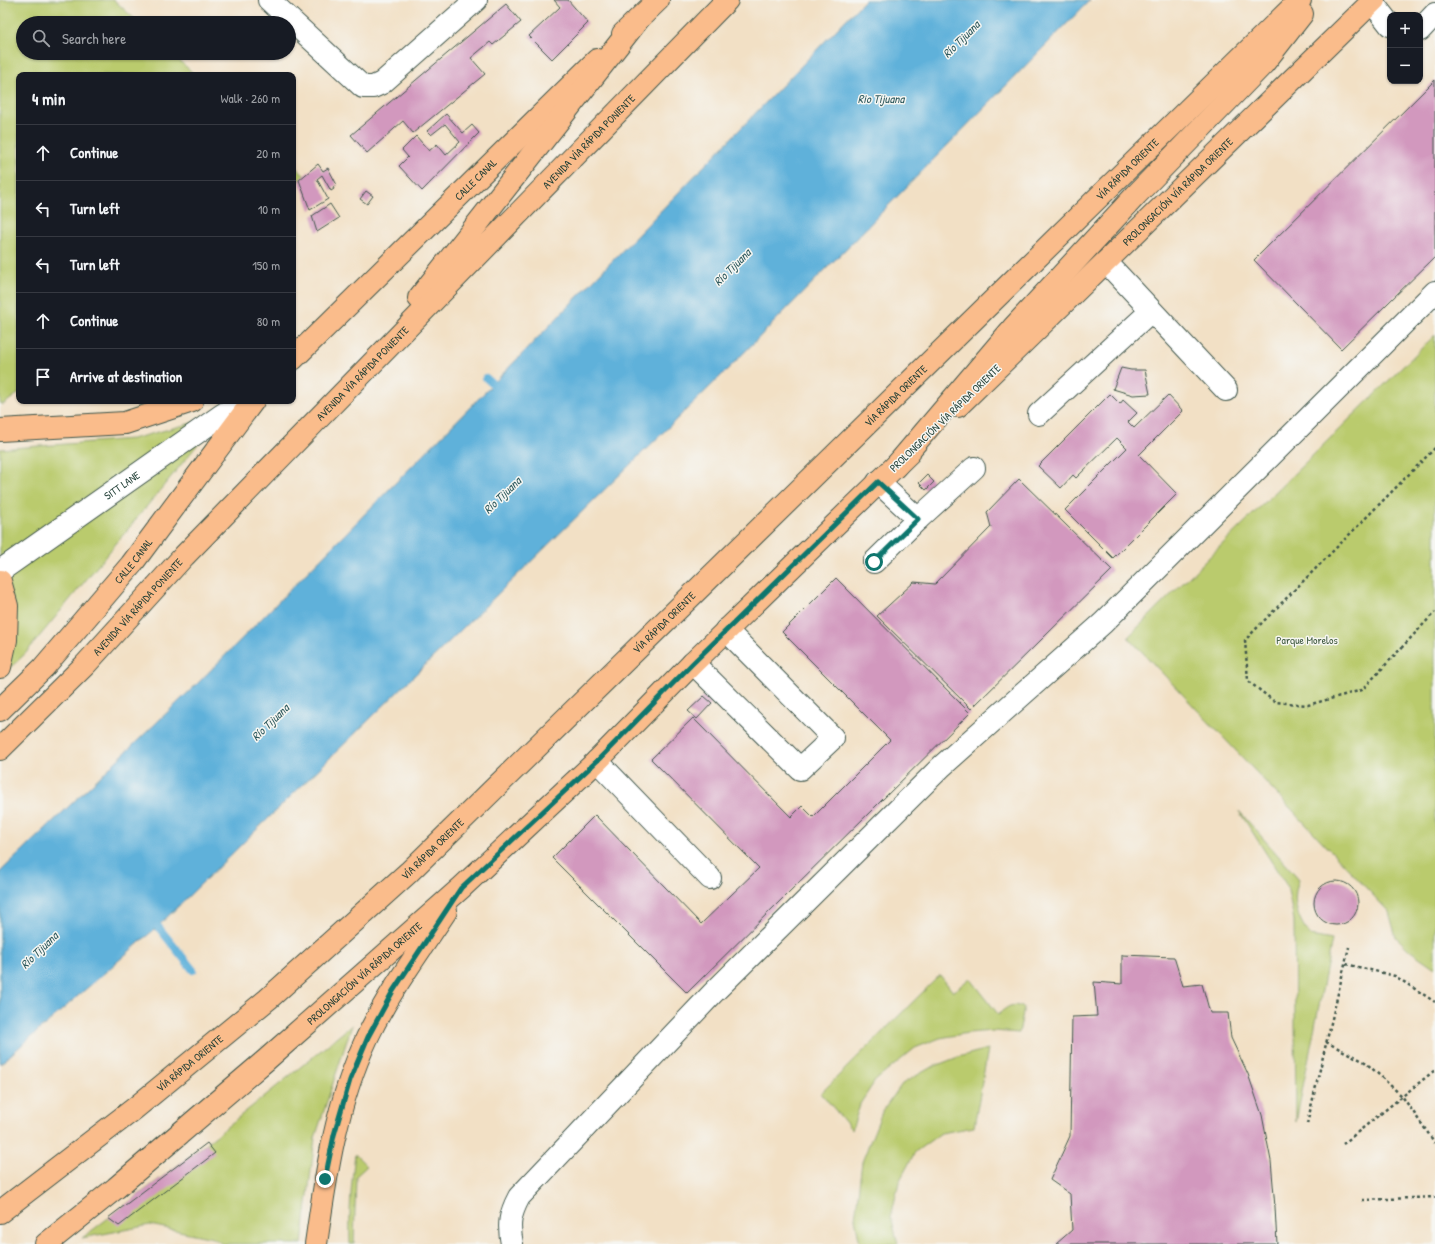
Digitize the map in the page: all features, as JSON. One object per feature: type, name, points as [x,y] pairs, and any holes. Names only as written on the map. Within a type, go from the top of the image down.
[{"type":"main road","name":"CALLE CANAL","points":[[296,355],[658,0]]},
{"type":"main road","name":"AVENIDA VÍA RÁPIDA PONIENTE","points":[[0,749],[85,665],[184,556],[727,0]]},
{"type":"main road","name":"VÍA RÁPIDA ORIENTE","points":[[0,1212],[134,1109],[268,998],[409,872],[1300,0]]},
{"type":"main road","points":[[895,466],[1013,328],[1078,257],[1263,64],[1313,0]]},
{"type":"main road","name":"PROLONGACIÓN VÍA RÁPIDA ORIENTE","points":[[46,1244],[134,1173],[266,1060],[461,888],[597,761],[726,630],[1373,1]]},
{"type":"main road","points":[[347,389],[637,21]]},
{"type":"main road","points":[[296,347],[316,336]]},
{"type":"main road","points":[[0,430],[125,423],[183,404]]},
{"type":"main road","name":"CALLE CANAL","points":[[0,710],[43,668],[132,565],[251,404]]},
{"type":"main road","points":[[0,581],[7,606],[6,640],[0,667]]},
{"type":"main road","points":[[316,1244],[325,1179],[334,1135],[350,1080],[368,1037],[393,991],[461,888]]},
{"type":"main road","points":[[325,1179],[332,1244]]},
{"type":"street","points":[[269,0],[286,16]]},
{"type":"street","points":[[296,25],[363,87],[373,87],[382,83],[476,0]]},
{"type":"street","points":[[1373,1],[1387,21]]},
{"type":"street","points":[[1423,27],[1435,14]]},
{"type":"street","points":[[1106,262],[1226,390]]},
{"type":"street","points":[[512,1244],[509,1230],[511,1212],[519,1196],[713,993],[942,766],[1103,623],[1435,292]]},
{"type":"street","points":[[1039,414],[1151,311]]},
{"type":"street","name":"SITT LANE","points":[[0,571],[239,404]]},
{"type":"street","points":[[874,562],[974,468]]},
{"type":"street","points":[[878,482],[918,519]]},
{"type":"street","points":[[693,663],[800,769],[832,738],[726,630]]},
{"type":"street","points":[[597,761],[710,878]]},
{"type":"path","points":[[1435,448],[1245,640],[1248,681],[1275,702],[1308,705],[1362,690],[1435,612]]},
{"type":"path","points":[[1307,1124],[1349,947]]},
{"type":"path","points":[[1346,964],[1395,976],[1435,1002]]},
{"type":"path","points":[[1326,1042],[1365,1062],[1402,1096],[1435,1143]]},
{"type":"path","points":[[1343,1144],[1435,1070]]},
{"type":"path","points":[[1362,1200],[1435,1197]]},
{"type":"green space","points":[[0,0],[114,0],[131,16],[16,16],[16,60],[179,60],[192,72],[16,72],[16,395],[4,404],[0,404]]},
{"type":"green space","points":[[296,168],[305,176],[296,183]]},
{"type":"green space","name":"Parque Morelos","points":[[1435,335],[1435,968],[1409,950],[1396,937],[1389,912],[1128,637]]},
{"type":"green space","points":[[222,415],[25,654],[0,677],[0,449],[132,439]]},
{"type":"green space","points":[[1239,811],[1299,879],[1296,895],[1297,909],[1299,916],[1310,936],[1332,940],[1296,1122],[1294,920],[1287,886]]},
{"type":"green space","points":[[940,975],[953,992],[970,978],[998,1014],[1007,1007],[1013,1005],[1024,1008],[1019,1033],[993,1031],[968,1033],[940,1038],[915,1048],[875,1081],[860,1104],[852,1130],[821,1093]]},
{"type":"green space","points":[[352,1025],[315,1138],[302,1244],[222,1244],[213,1238],[150,1225],[82,1238],[207,1143]]},
{"type":"green space","points":[[988,1049],[974,1127],[941,1133],[915,1152],[899,1182],[891,1217],[898,1244],[860,1244],[855,1218],[862,1162],[882,1112],[902,1084],[930,1068],[958,1057]]},
{"type":"green space","points":[[355,1154],[367,1166],[356,1176],[354,1244],[350,1244],[352,1176]]},
{"type":"water","name":"Rio Tijuana","points":[[865,0],[1090,0],[726,371],[156,928],[0,1064],[0,872],[197,684],[493,384]]},
{"type":"building","points":[[554,0],[568,0],[588,23],[552,59],[529,36],[560,7]]},
{"type":"building","points":[[506,4],[521,22],[493,45],[490,42],[471,58],[485,74],[413,133],[403,121],[367,153],[351,135]]},
{"type":"building","points":[[1435,80],[1435,257],[1341,349],[1254,260]]},
{"type":"building","points":[[446,114],[463,133],[472,125],[479,133],[422,191],[399,166],[408,157],[402,150],[416,136],[429,151],[437,144],[446,155],[460,142],[445,124],[431,135],[427,131]]},
{"type":"building","points":[[318,164],[323,171],[328,168],[337,185],[333,187],[334,189],[331,191],[322,175],[317,179],[328,199],[310,210],[299,180]]},
{"type":"building","points":[[366,191],[373,196],[367,204],[360,199]]},
{"type":"building","points":[[330,204],[339,218],[317,232],[312,216]]},
{"type":"building","points":[[1121,368],[1145,370],[1150,394],[1133,395],[1113,389]]},
{"type":"building","points":[[1110,394],[1120,404],[1123,400],[1137,413],[1128,422],[1134,428],[1168,395],[1183,411],[1139,455],[1177,494],[1113,558],[1065,510],[1127,448],[1117,438],[1076,478],[1073,475],[1061,488],[1038,466]]},
{"type":"building","points":[[927,475],[934,482],[926,490],[919,483]]},
{"type":"building","points":[[1019,479],[1112,570],[971,709],[877,616],[914,582],[935,584],[991,527],[987,512]]},
{"type":"building","points":[[836,578],[970,713],[687,993],[552,858],[595,815],[701,924],[759,868],[651,759],[693,718],[791,817],[802,806],[813,817],[890,740],[782,632]]},
{"type":"building","points":[[704,696],[712,703],[697,719],[688,711]]},
{"type":"building","points":[[1332,881],[1340,881],[1352,887],[1358,899],[1358,907],[1352,919],[1340,925],[1332,925],[1320,919],[1314,907],[1314,899],[1320,887]]},
{"type":"building","points":[[1122,955],[1174,957],[1183,986],[1202,984],[1210,1013],[1228,1013],[1231,1038],[1248,1074],[1262,1115],[1271,1161],[1277,1244],[1056,1244],[1072,1230],[1070,1194],[1050,1180],[1070,1136],[1072,1017],[1097,1016],[1094,982],[1122,984]]},
{"type":"building","points":[[207,1143],[215,1153],[119,1226],[108,1218]]},
{"type":"waterway","points":[[486,378],[501,391]]},
{"type":"waterway","points":[[151,918],[193,970]]},
{"type":"route","points":[[325,1179],[334,1135],[350,1080],[368,1037],[393,991],[461,888],[597,761],[693,663],[878,482],[918,519],[874,562]]},
{"type":"water label","name":"Río Tijuana","points":[[961,39]]},
{"type":"water label","name":"Río Tijuana","points":[[732,267]]},
{"type":"water label","name":"Río Tijuana","points":[[502,495]]},
{"type":"water label","name":"Río Tijuana","points":[[270,722]]},
{"type":"water label","name":"Río Tijuana","points":[[39,950]]}]
